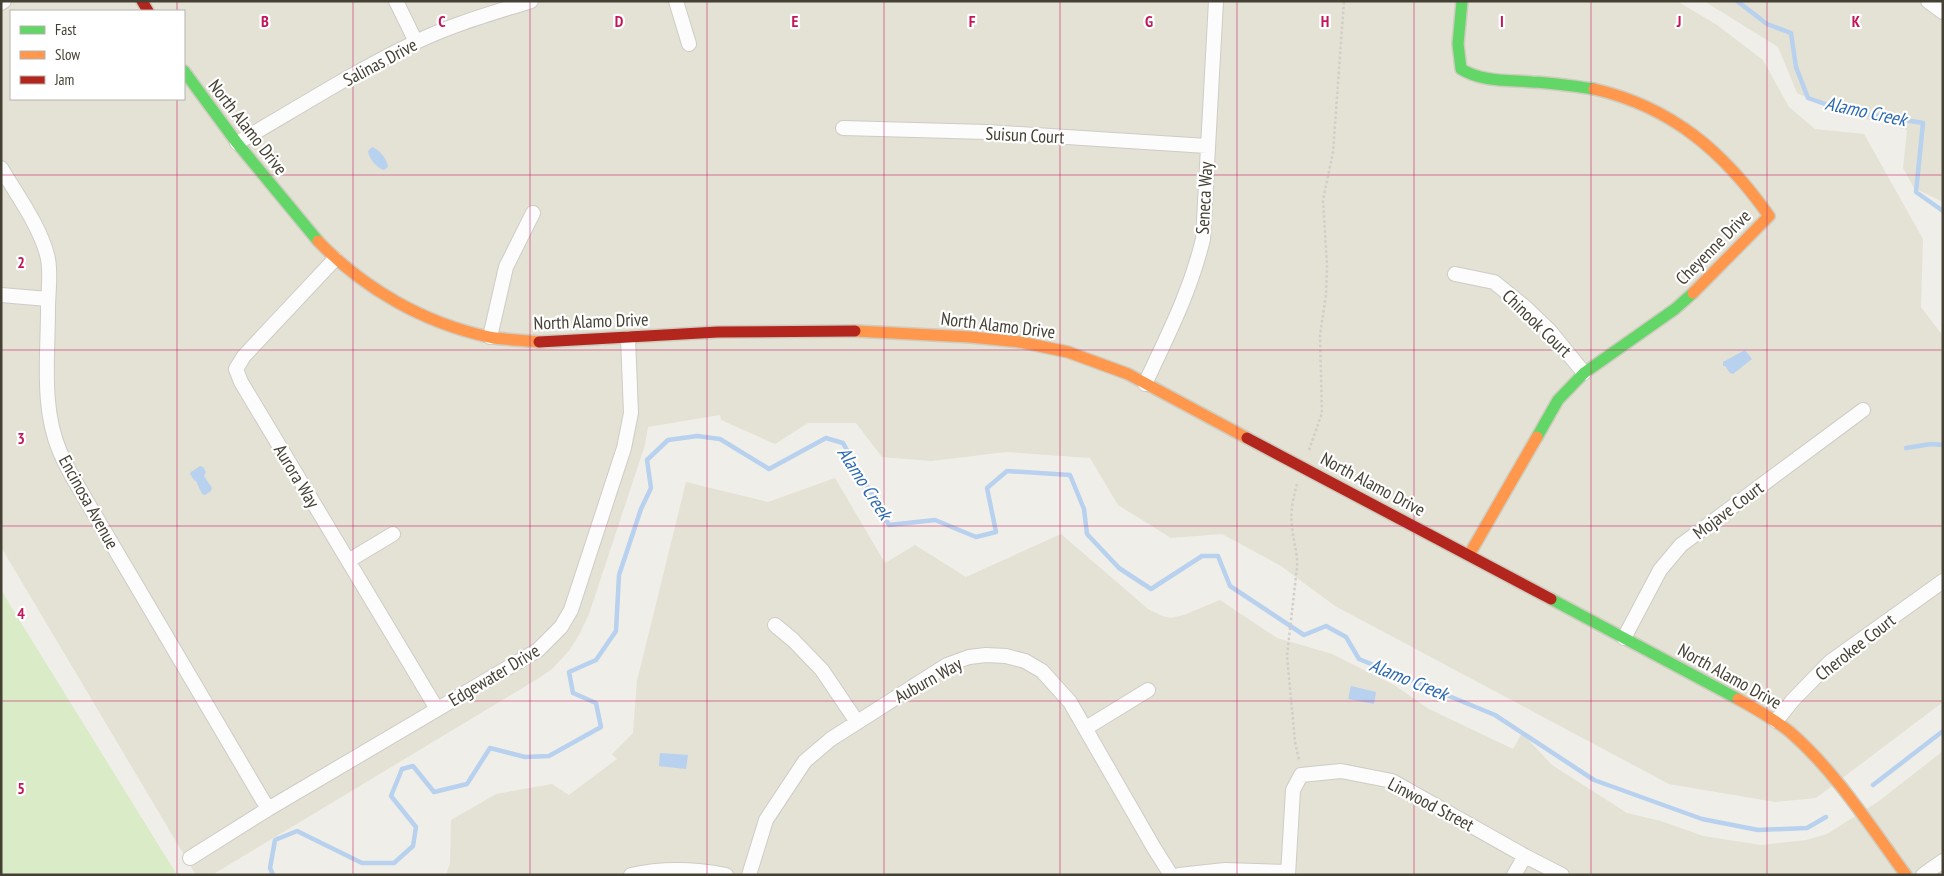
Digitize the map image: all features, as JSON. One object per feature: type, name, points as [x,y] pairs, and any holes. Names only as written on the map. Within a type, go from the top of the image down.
[{"type":"street","points":[[396,1],[416,42]]},
{"type":"street","name":"Salinas Drive","points":[[238,143],[416,42],[465,22],[532,1]]},
{"type":"street","points":[[676,1],[689,44]]},
{"type":"street","name":"Seneca Way","points":[[1145,384],[1180,312],[1195,272],[1203,239],[1216,1]]},
{"type":"street","name":"Cheyenne Drive","points":[[1462,1],[1458,43],[1458,58],[1461,70],[1484,78],[1609,92],[1644,104],[1680,122],[1709,145],[1753,191],[1769,216],[1699,288],[1675,309],[1584,373],[1558,400],[1469,555]]},
{"type":"street","points":[[1928,1],[1943,12]]},
{"type":"street","name":"North Alamo Drive","points":[[185,72],[238,143],[311,234],[335,259],[384,295],[440,322],[490,337],[543,342],[718,332],[873,331],[970,336],[1020,342],[1068,352],[1098,362],[1145,384],[1301,466],[1776,721],[1796,737],[1821,763],[1906,875]]},
{"type":"street","name":"Suisun Court","points":[[843,128],[986,132],[1207,146]]},
{"type":"street","name":"Encinosa Avenue","points":[[1,168],[40,235],[48,259],[50,278],[48,299],[48,404],[59,451],[268,809]]},
{"type":"street","points":[[490,337],[506,267],[533,213]]},
{"type":"street","name":"Aurora Way","points":[[335,259],[244,356],[236,369],[241,382],[437,709]]},
{"type":"street","name":"Chinook Court","points":[[1455,274],[1494,282],[1525,307],[1549,330],[1584,373]]},
{"type":"street","points":[[1,295],[48,299]]},
{"type":"street","name":"Edgewater Drive","points":[[190,858],[268,809],[538,650],[561,627],[571,610],[624,448],[631,413],[628,338]]},
{"type":"street","name":"Mojave Court","points":[[1624,638],[1660,570],[1681,545],[1864,410]]},
{"type":"street","points":[[348,561],[393,534]]},
{"type":"street","name":"Cherokee Court","points":[[1776,721],[1812,679],[1830,662],[1943,581]]},
{"type":"street","points":[[775,625],[793,640],[822,670],[856,722]]},
{"type":"street","name":"Auburn Way","points":[[749,875],[766,820],[806,761],[831,739],[856,722],[948,665],[986,655],[1006,656],[1025,661],[1042,671],[1070,702],[1171,875]]},
{"type":"street","points":[[1086,728],[1148,690]]},
{"type":"street","name":"Linwood Street","points":[[1301,775],[1341,771],[1392,780],[1562,875]]},
{"type":"street","points":[[1179,875],[1226,870],[1288,873],[1292,790],[1301,775]]},
{"type":"street","points":[[1514,875],[1525,856]]},
{"type":"street","points":[[1923,875],[1943,861]]},
{"type":"street","points":[[631,875],[648,871],[705,871],[726,875]]},
{"type":"path","points":[[1301,775],[1287,656],[1298,558],[1292,527],[1293,500],[1301,466],[1313,442],[1322,413],[1320,335],[1326,295],[1327,265],[1323,200],[1333,152],[1344,1]]},
{"type":"shaded area","points":[[1,1],[1677,1],[1717,25],[1763,60],[1789,107],[1815,129],[1864,134],[1923,239],[1921,307],[1943,336],[1943,702],[1816,798],[1775,802],[1669,784],[1335,606],[1281,566],[1222,534],[1171,538],[1118,505],[1090,458],[1006,452],[931,461],[882,457],[856,423],[808,423],[775,444],[721,420],[720,415],[648,427],[645,445],[589,614],[569,651],[552,669],[212,875],[196,875],[1,547]]},
{"type":"shaded area","points":[[1704,1],[1943,1],[1943,202],[1914,188],[1903,168],[1907,130],[1858,117],[1818,103],[1797,93],[1778,47]]},
{"type":"shaded area","points":[[835,478],[885,563],[915,545],[966,577],[1061,534],[1148,609],[1162,616],[1171,618],[1184,615],[1220,600],[1277,638],[1332,654],[1394,685],[1429,709],[1513,749],[1522,733],[1552,765],[1627,813],[1661,821],[1703,836],[1761,845],[1806,840],[1827,834],[1879,801],[1943,751],[1943,875],[446,875],[450,863],[451,820],[496,794],[552,784],[569,795],[617,759],[612,754],[633,733],[637,681],[686,482],[768,502]]},
{"type":"green space","points":[[1,589],[10,605],[177,875],[1,875]]},
{"type":"water","points":[[372,147],[385,158],[388,167],[384,170],[376,165],[370,157],[368,151]]},
{"type":"water","points":[[1745,350],[1752,359],[1733,374],[1730,373],[1723,366],[1723,362]]},
{"type":"water","points":[[200,466],[206,472],[204,476],[212,488],[205,495],[202,494],[196,481],[190,474]]},
{"type":"water","points":[[1351,686],[1376,692],[1374,704],[1348,699]]},
{"type":"water","points":[[660,753],[688,755],[686,769],[659,766]]},
{"type":"waterway","name":"Alamo Creek","points":[[1737,1],[1767,24],[1791,33],[1796,67],[1808,98],[1842,110],[1923,123],[1916,192],[1943,211]]},
{"type":"waterway","name":"Alamo Creek","points":[[273,875],[270,868],[275,840],[297,831],[362,863],[394,863],[413,846],[416,827],[391,796],[402,769],[413,766],[434,792],[467,784],[490,748],[525,757],[549,756],[601,727],[596,703],[573,693],[569,672],[596,660],[616,631],[619,575],[641,509],[651,488],[647,460],[668,440],[697,436],[720,439],[769,469],[826,438],[843,443],[889,525],[935,520],[976,537],[996,532],[987,488],[1007,471],[1070,475],[1084,509],[1087,534],[1119,568],[1151,589],[1202,556],[1218,556],[1230,586],[1304,635],[1326,626],[1346,637],[1359,659],[1495,715],[1594,780],[1702,819],[1758,830],[1807,828],[1826,817]]},
{"type":"waterway","points":[[1906,448],[1931,444],[1943,445]]},
{"type":"waterway","name":"Alamo Creek","points":[[1873,785],[1943,731]]},
{"type":"traffic: fast","points":[[1462,1],[1458,44],[1461,69],[1486,78],[1594,89]]},
{"type":"traffic: fast","points":[[185,72],[237,143],[318,241]]},
{"type":"traffic: fast","points":[[1537,437],[1558,400],[1584,373],[1675,309],[1693,293]]},
{"type":"traffic: fast","points":[[1551,599],[1738,699]]},
{"type":"traffic: slow","points":[[1594,89],[1648,107],[1694,135],[1734,172],[1769,216],[1693,293]]},
{"type":"traffic: slow","points":[[318,241],[375,289],[418,313],[441,323],[489,337],[539,342]]},
{"type":"traffic: slow","points":[[855,331],[970,337],[1020,342],[1068,352],[1128,374],[1247,438]]},
{"type":"traffic: slow","points":[[1469,555],[1537,437]]},
{"type":"traffic: slow","points":[[1738,699],[1778,723],[1807,748],[1852,800],[1906,875]]},
{"type":"traffic: jam","points":[[142,1],[147,10]]},
{"type":"traffic: jam","points":[[539,342],[718,332],[855,331]]},
{"type":"traffic: jam","points":[[1247,438],[1551,599]]}]
